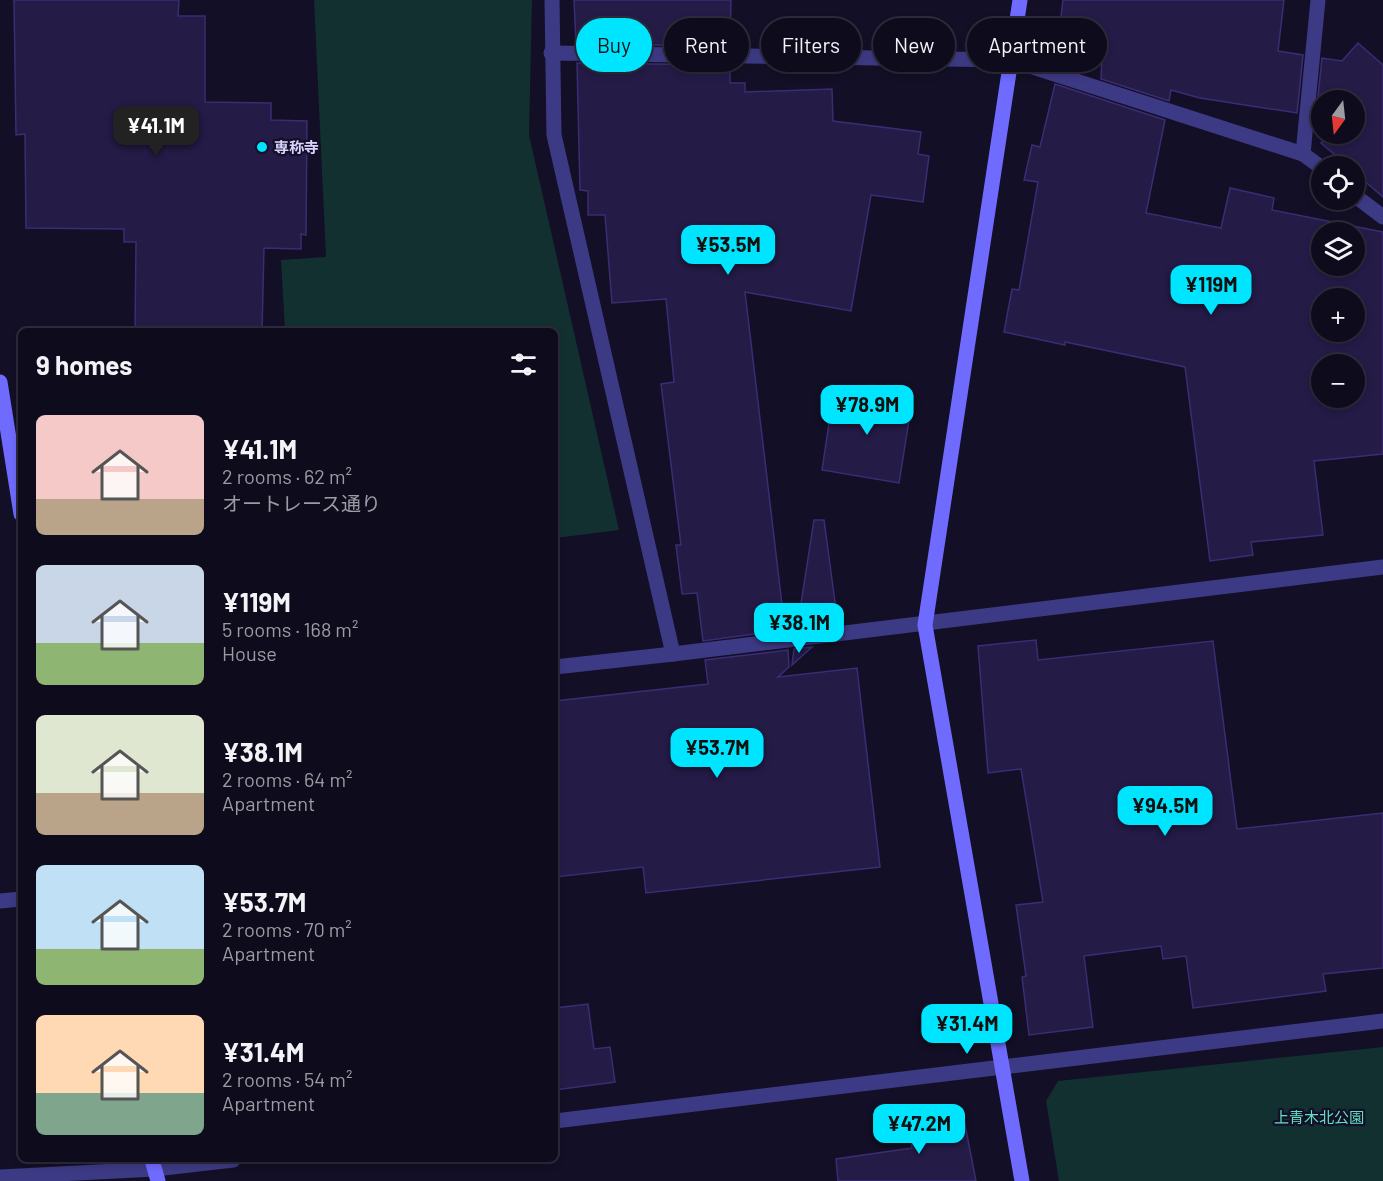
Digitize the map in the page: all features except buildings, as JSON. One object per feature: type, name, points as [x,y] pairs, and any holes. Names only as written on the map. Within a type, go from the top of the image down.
[{"type":"street","points":[[552,0],[554,135],[673,654]]},
{"type":"street","points":[[1017,18],[1020,0]]},
{"type":"street","points":[[1303,154],[1318,0]]},
{"type":"street","points":[[551,54],[967,59]]},
{"type":"street","points":[[1009,72],[925,625],[1022,1181]]},
{"type":"street","points":[[1048,72],[1303,154],[1311,160]]},
{"type":"street","points":[[1365,203],[1383,217]]},
{"type":"street","points":[[0,382],[18,495]]},
{"type":"street","points":[[558,667],[925,625],[1383,567]]},
{"type":"street","points":[[0,901],[18,899]]},
{"type":"street","points":[[558,1121],[1383,1021]]},
{"type":"street","points":[[0,1177],[155,1170],[217,1162]]},
{"type":"green space","points":[[314,0],[532,0],[529,135],[619,530],[558,538],[558,328],[285,328],[281,260],[326,257]]},
{"type":"green space","name":"上青木北公園","points":[[1383,1047],[1383,1181],[1059,1181],[1046,1101],[1058,1081]]},
{"type":"place","name":"専称寺","points":[[262,147]]}]
